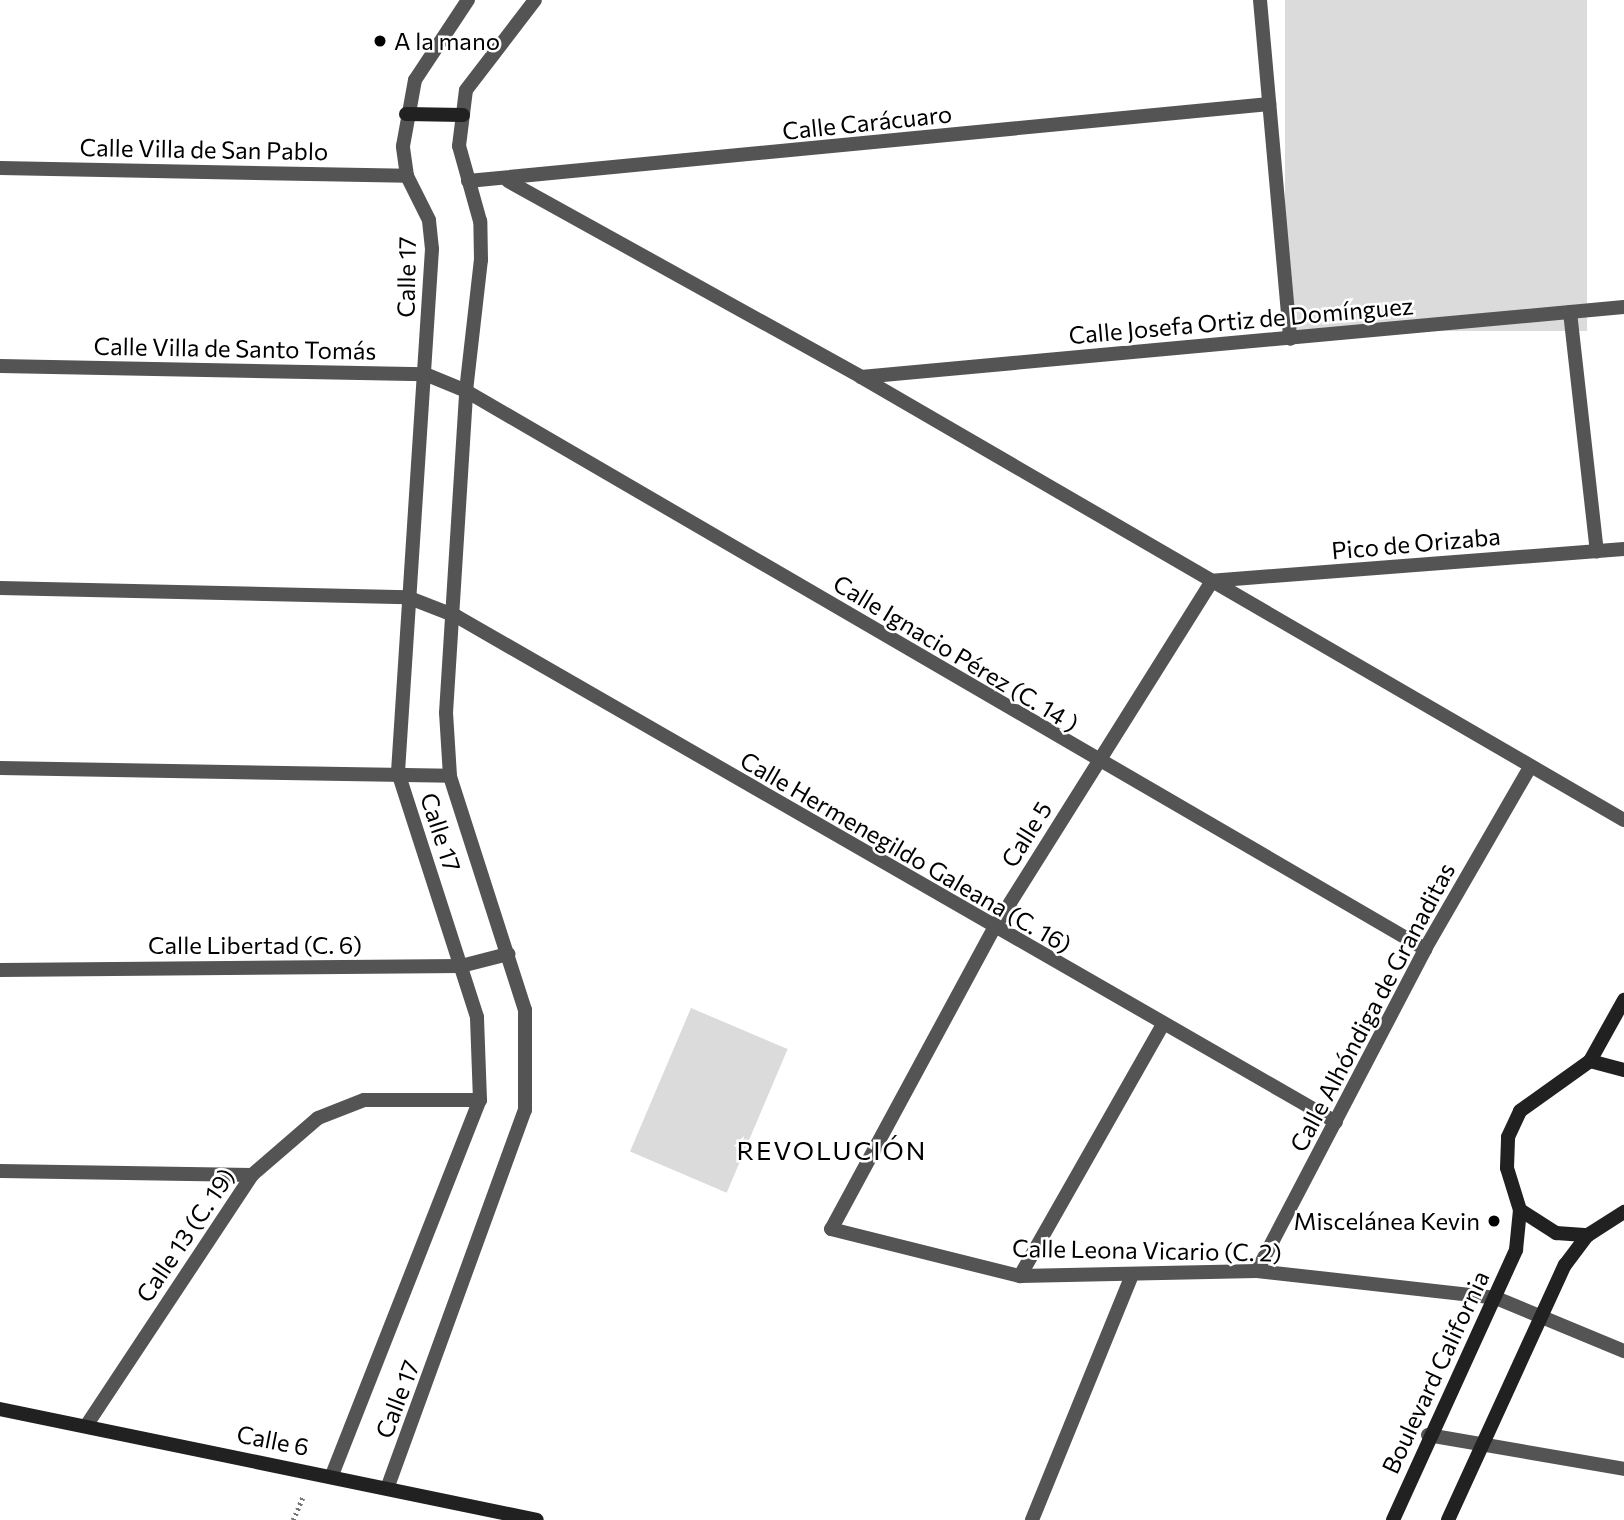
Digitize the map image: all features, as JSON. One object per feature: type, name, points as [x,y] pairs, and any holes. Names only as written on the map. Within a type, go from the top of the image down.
[{"type":"street","points":[[407,176],[406,114],[415,80],[468,0]]},
{"type":"street","name":"Calle 17","points":[[388,1486],[525,1110],[525,1010],[450,776],[446,713],[456,616],[466,391],[481,260],[480,221],[459,146],[466,90],[535,0]]},
{"type":"street","points":[[1260,0],[1290,339]]},
{"type":"street","name":"Calle Carácuaro","points":[[468,181],[508,181],[1269,104]]},
{"type":"street","points":[[406,114],[463,116]]},
{"type":"street","name":"Calle Villa de San Pablo","points":[[0,168],[407,176]]},
{"type":"street","name":"Calle 17","points":[[332,1475],[480,1100],[477,1017],[398,772],[407,597],[432,248],[429,220],[407,176]]},
{"type":"street","points":[[508,181],[861,377],[1624,820]]},
{"type":"street","name":"Calle Josefa Ortiz de Domínguez","points":[[861,377],[1624,307]]},
{"type":"street","points":[[1570,312],[1597,551]]},
{"type":"street","name":"Calle Villa de Santo Tomás","points":[[0,366],[425,374],[466,391]]},
{"type":"street","name":"Calle Ignacio Pérez (C. 14 )","points":[[466,391],[1097,763],[1425,949]]},
{"type":"street","name":"Pico de Orizaba","points":[[1212,581],[1624,549]]},
{"type":"street","name":"Calle 5","points":[[831,1229],[993,930],[1212,581]]},
{"type":"street","name":"Calle Hermenegildo Galeana (C. 16)","points":[[0,588],[407,597],[456,616],[993,930],[1335,1122]]},
{"type":"street","name":"Calle Alhóndiga de Granaditas","points":[[1257,1271],[1425,949],[1530,767]]},
{"type":"street","points":[[0,768],[398,772],[450,776]]},
{"type":"street","name":"Calle Libertad (C. 6)","points":[[0,970],[461,966],[508,954]]},
{"type":"street","name":"Boulevard California","points":[[1393,1520],[1428,1434],[1496,1298],[1516,1250],[1520,1210],[1507,1168],[1508,1138],[1520,1111],[1590,1061],[1624,1000]]},
{"type":"street","points":[[1020,1276],[1163,1024]]},
{"type":"street","points":[[1590,1061],[1624,1070]]},
{"type":"street","name":"Calle 13 (C. 19)","points":[[86,1426],[252,1175],[318,1118],[364,1100],[480,1100]]},
{"type":"street","points":[[0,1171],[252,1175]]},
{"type":"street","points":[[1520,1210],[1556,1233],[1588,1236]]},
{"type":"street","points":[[1448,1520],[1485,1446],[1565,1265],[1588,1236],[1624,1212]]},
{"type":"street","name":"Calle Leona Vicario (C. 2)","points":[[831,1229],[1020,1276],[1257,1271],[1496,1298],[1540,1319],[1624,1351]]},
{"type":"street","points":[[1032,1520],[1132,1275]]},
{"type":"street","name":"Calle 6","points":[[0,1409],[388,1486],[537,1520]]},
{"type":"street","points":[[1428,1434],[1624,1469]]},
{"type":"path","points":[[293,1520],[299,1498]]},
{"type":"shaded area","points":[[1285,0],[1587,0],[1587,331],[1285,331]]},
{"type":"shaded area","points":[[691,1008],[788,1049],[727,1193],[630,1152]]},
{"type":"place","name":"A la mano","points":[[380,41]]},
{"type":"place","name":"Miscelánea Kevin","points":[[1494,1221]]},
{"type":"district","name":"REVOLUCIÓN","points":[[832,1150]]}]
